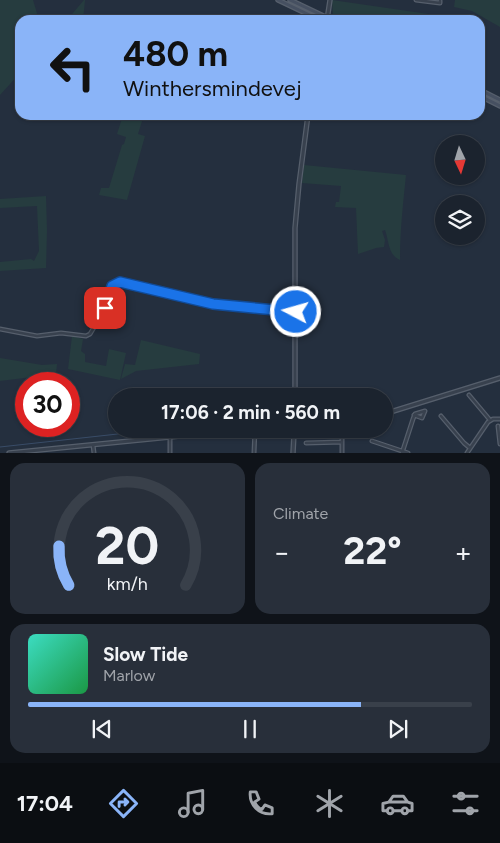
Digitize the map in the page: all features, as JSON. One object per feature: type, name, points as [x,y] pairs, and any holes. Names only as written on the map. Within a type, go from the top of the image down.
[{"type":"main road","points":[[278,0],[310,15]]},
{"type":"main road","points":[[290,0],[321,15]]},
{"type":"main road","points":[[485,92],[500,100]]},
{"type":"main road","points":[[485,98],[500,106]]},
{"type":"street","points":[[329,15],[330,0]]},
{"type":"street","points":[[416,0],[440,3],[440,1]]},
{"type":"street","points":[[295,388],[295,228],[299,178],[307,120]]},
{"type":"street","points":[[0,329],[37,336],[61,333],[82,337],[88,336],[102,314],[112,286],[120,282],[213,304],[296,312]]},
{"type":"street","points":[[393,411],[500,378]]},
{"type":"street","points":[[469,395],[490,420]]},
{"type":"street","points":[[402,452],[414,415]]},
{"type":"street","points":[[441,416],[470,448]]},
{"type":"street","points":[[467,453],[490,420],[500,419]]},
{"type":"street","points":[[498,426],[500,444]]},
{"type":"street","points":[[9,453],[159,438]]},
{"type":"street","points":[[170,438],[170,453]]},
{"type":"street","points":[[254,453],[255,438]]},
{"type":"street","points":[[293,453],[294,438]]},
{"type":"street","points":[[342,438],[342,453]]},
{"type":"street","points":[[372,441],[408,453]]},
{"type":"street","points":[[306,443],[342,442]]},
{"type":"street","points":[[93,444],[94,453]]},
{"type":"green space","points":[[0,0],[33,0],[38,15],[15,15],[15,78],[0,95]]},
{"type":"green space","points":[[84,0],[85,0],[84,15],[71,15]]},
{"type":"green space","points":[[332,0],[435,15],[333,15]]},
{"type":"green space","points":[[455,0],[500,0],[500,27],[485,18],[485,15],[454,7]]},
{"type":"green space","points":[[121,120],[142,120],[138,134],[145,136],[127,200],[99,195],[101,188],[109,188],[122,145],[124,144],[126,137],[117,134]]},
{"type":"green space","points":[[304,165],[406,175],[400,260],[393,255],[389,247],[385,230],[382,231],[385,240],[384,247],[358,254],[356,208],[335,207],[336,202],[339,202],[341,186],[302,183]]},
{"type":"green space","points":[[46,196],[46,268],[0,271],[0,262],[31,259],[34,261],[39,251],[37,206],[0,208],[0,199]]},
{"type":"green space","points":[[72,336],[83,339],[81,351],[85,354],[85,362],[106,366],[109,349],[126,353],[120,380],[68,369]]},
{"type":"green space","points":[[141,340],[200,354],[199,364],[136,371],[121,379],[125,364],[135,365]]},
{"type":"green space","points":[[0,358],[42,365],[57,364],[56,372],[15,372],[15,379],[0,381]]},
{"type":"waterway","points":[[0,447],[108,435]]},
{"type":"route","points":[[105,308],[112,286],[120,282],[213,304],[296,312]]}]
